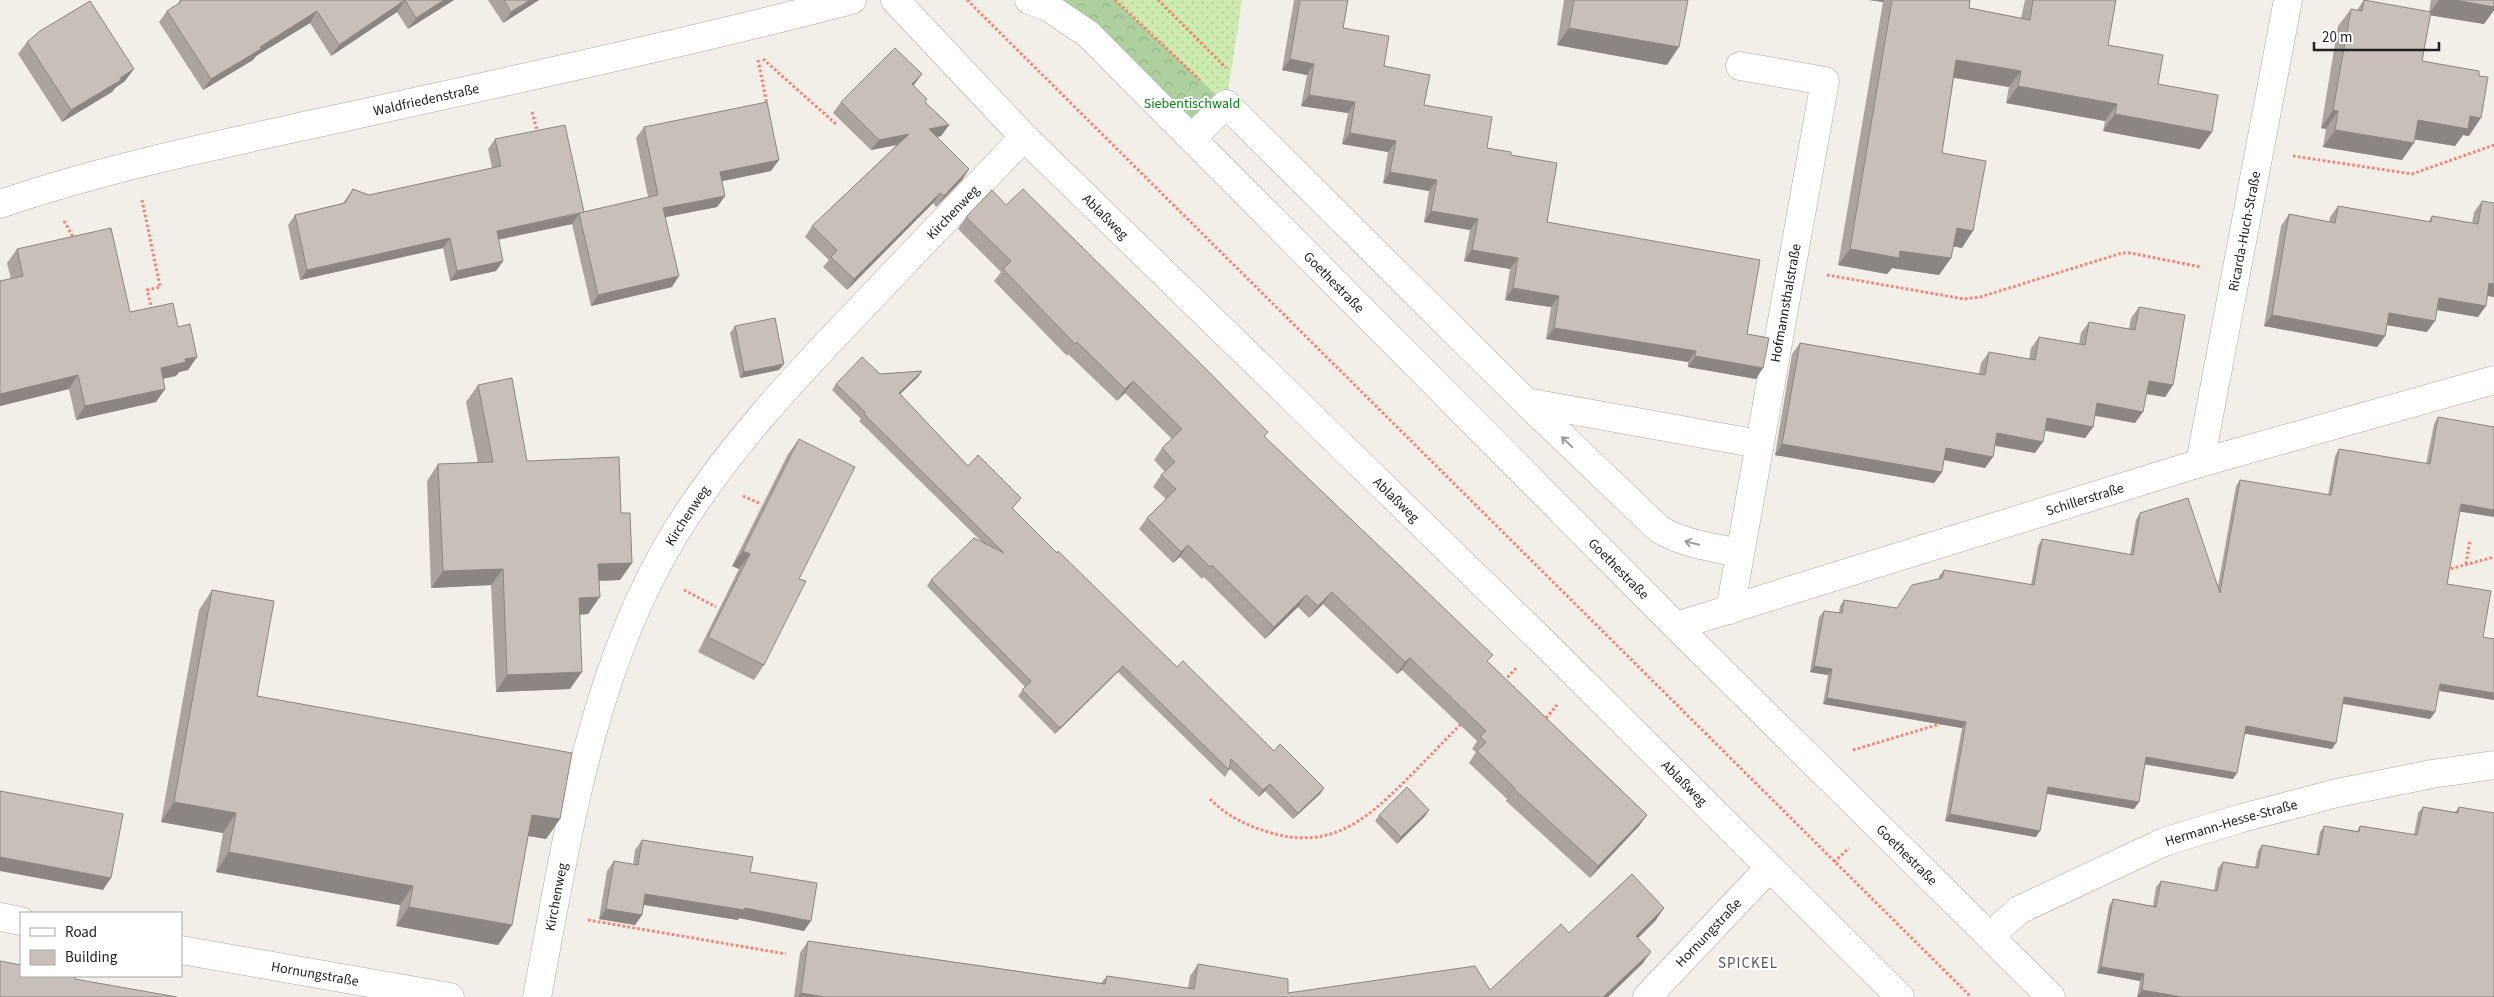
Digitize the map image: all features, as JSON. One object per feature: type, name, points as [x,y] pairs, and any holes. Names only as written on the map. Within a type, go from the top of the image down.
[{"type":"street","name":"Waldfriedenstraße","points":[[0,204],[134,164],[523,78],[852,0]]},
{"type":"street","name":"Ablaßweg","points":[[895,0],[1024,137],[1543,642],[1900,997]]},
{"type":"street","name":"Goethestraße","points":[[1029,0],[1048,6],[1088,34],[1676,626],[2051,997]]},
{"type":"street","name":"Ricarda-Huch-Straße","points":[[2200,463],[2288,0]]},
{"type":"street","name":"Hofmannsthalstraße","points":[[1730,610],[1825,81],[1740,66]]},
{"type":"street","points":[[1192,138],[1226,104],[1526,402],[1659,529],[1671,537],[1687,542],[1739,553]]},
{"type":"street","name":"Kirchenweg","points":[[537,997],[580,774],[603,699],[630,625],[674,536],[712,479],[790,382],[1024,137]]},
{"type":"street","name":"Schillerstraße","points":[[1676,626],[2200,463],[2494,380]]},
{"type":"street","points":[[1526,402],[1759,444]]},
{"type":"street","name":"Hermann-Hesse-Straße","points":[[1990,936],[2019,910],[2164,842],[2242,818],[2337,793],[2432,774],[2494,765]]},
{"type":"street","name":"Hornungstraße","points":[[1647,997],[1769,868]]},
{"type":"street","points":[[0,917],[20,921]]},
{"type":"street","name":"Hornungstraße","points":[[182,950],[450,997]]},
{"type":"path","points":[[967,0],[1971,997]]},
{"type":"path","points":[[1115,0],[1226,104]]},
{"type":"path","points":[[768,109],[756,52],[837,125]]},
{"type":"path","points":[[523,78],[537,134],[546,133]]},
{"type":"path","points":[[2259,151],[2412,174],[2494,145]]},
{"type":"path","points":[[134,164],[160,287],[147,290],[153,313]]},
{"type":"path","points":[[53,187],[61,214],[73,237],[66,238]]},
{"type":"path","points":[[1791,269],[1964,299],[1980,297],[2122,253],[2236,274]]},
{"type":"path","points":[[2466,564],[2470,539]]},
{"type":"path","points":[[2437,572],[2494,557]]},
{"type":"path","points":[[1498,687],[1543,642]]},
{"type":"path","points":[[1210,799],[1234,819],[1275,835],[1298,839],[1339,832],[1363,819],[1380,806],[1470,715]]},
{"type":"path","points":[[1812,762],[1945,722]]},
{"type":"path","points":[[1834,862],[1852,846]]},
{"type":"path","points":[[553,914],[786,954]]},
{"type":"green space","name":"Siebentischwald","points":[[1029,0],[1115,0],[1226,104],[1192,138]]},
{"type":"green space","points":[[1115,0],[1242,0],[1226,104]]},
{"type":"building","points":[[180,0],[405,0],[339,45],[317,11],[260,47],[261,49],[211,79],[167,11],[181,2]]},
{"type":"building","points":[[405,0],[444,0],[416,18]]},
{"type":"building","points":[[504,0],[530,0],[511,12]]},
{"type":"building","points":[[1300,0],[1348,0],[1343,28],[1389,36],[1384,66],[1430,75],[1424,105],[1492,117],[1487,148],[1511,152],[1511,155],[1557,163],[1547,222],[1760,260],[1747,334],[1769,338],[1763,368],[1695,356],[1696,351],[1554,328],[1559,296],[1513,288],[1518,258],[1472,250],[1478,219],[1431,211],[1437,180],[1390,172],[1396,141],[1350,133],[1355,102],[1309,95],[1314,64],[1290,59]]},
{"type":"building","points":[[1574,0],[1688,0],[1679,47],[1569,28]]},
{"type":"building","points":[[1892,0],[1970,0],[1969,8],[2030,20],[2033,0],[2116,0],[2108,45],[2163,55],[2158,84],[2218,95],[2212,132],[2115,114],[2117,104],[2018,86],[2021,71],[1956,60],[1942,153],[1986,161],[1973,231],[1957,228],[1951,258],[1900,251],[1899,258],[1850,249]]},
{"type":"building","points":[[2364,0],[2431,12],[2422,61],[2479,71],[2479,76],[2488,77],[2481,118],[2470,116],[2468,129],[2418,120],[2414,143],[2335,130],[2338,111],[2333,110],[2351,9],[2362,11]]},
{"type":"building","points":[[2455,0],[2494,0],[2494,7]]},
{"type":"building","points":[[90,1],[134,69],[120,78],[121,80],[71,110],[27,42],[40,31]]},
{"type":"building","points":[[895,48],[922,74],[912,84],[927,99],[925,102],[949,125],[929,129],[969,169],[944,196],[940,193],[854,279],[831,257],[837,250],[812,226],[909,134],[879,140],[841,102]]},
{"type":"building","points":[[767,102],[779,160],[720,172],[725,196],[663,208],[679,276],[598,295],[579,213],[658,195],[644,127]]},
{"type":"building","points":[[565,125],[584,212],[497,231],[503,261],[457,271],[450,238],[307,270],[295,215],[345,203],[353,189],[369,195],[501,166],[495,139]]},
{"type":"building","points":[[1023,189],[1268,432],[1264,436],[1493,655],[1487,661],[1647,815],[1598,866],[1514,789],[1477,751],[1486,742],[1480,737],[1486,731],[1410,658],[1405,662],[1332,592],[1318,606],[1306,595],[1274,627],[1212,565],[1210,567],[1188,545],[1181,552],[1147,518],[1176,489],[1161,475],[1175,462],[1162,448],[1182,429],[1133,381],[1125,389],[1077,342],[1075,344],[1003,269],[1011,261],[966,217],[992,190],[1006,205]]},
{"type":"building","points":[[2482,201],[2494,203],[2494,284],[2489,283],[2486,306],[2439,298],[2435,321],[2389,313],[2385,336],[2272,315],[2289,214],[2335,223],[2338,206],[2431,222],[2432,216],[2478,224]]},
{"type":"building","points":[[111,228],[130,312],[173,303],[178,327],[190,324],[197,357],[185,359],[186,362],[161,368],[165,389],[85,406],[78,375],[0,394],[0,281],[23,276],[17,249]]},
{"type":"building","points":[[2139,307],[2185,315],[2173,385],[2149,381],[2143,412],[2097,403],[2093,427],[2047,418],[2043,442],[1997,433],[1993,457],[1946,448],[1942,472],[1782,444],[1800,343],[1985,375],[1989,352],[2035,360],[2039,337],[2085,345],[2089,322],[2135,330]]},
{"type":"building","points":[[775,318],[784,364],[744,372],[735,326]]},
{"type":"building","points":[[862,357],[880,374],[922,371],[899,393],[968,466],[978,455],[1021,498],[1012,508],[1057,553],[1058,551],[1177,667],[1183,661],[1274,751],[1280,744],[1324,788],[1298,813],[1270,784],[1263,790],[1231,759],[1229,770],[1123,666],[1060,728],[1022,690],[1031,681],[931,580],[974,538],[1004,553],[836,384]]},
{"type":"building","points":[[512,378],[527,461],[619,457],[621,513],[630,513],[632,563],[598,564],[600,597],[579,598],[582,672],[507,675],[503,569],[443,571],[438,464],[493,462],[478,385]]},
{"type":"building","points":[[2438,417],[2494,427],[2494,510],[2461,504],[2447,584],[2491,591],[2483,637],[2494,639],[2494,693],[2440,684],[2435,712],[2344,697],[2336,743],[2246,726],[2237,773],[2146,757],[2139,802],[2048,787],[2040,831],[1950,814],[1966,722],[1827,698],[1832,669],[1814,666],[1824,611],[1842,613],[1844,600],[1897,608],[1912,585],[1942,578],[1944,570],[2034,585],[2042,539],[2133,555],[2140,513],[2188,498],[2220,593],[2240,480],[2331,495],[2339,449],[2430,464]]},
{"type":"building","points":[[799,439],[855,467],[799,579],[806,581],[764,665],[708,637],[750,554],[743,551]]},
{"type":"building","points":[[212,590],[274,601],[257,696],[572,753],[560,819],[532,815],[512,925],[409,907],[413,886],[229,852],[236,813],[174,802]]},
{"type":"building","points":[[1407,787],[1429,810],[1401,837],[1379,815]]},
{"type":"building","points":[[0,791],[123,814],[111,878],[0,857]]},
{"type":"building","points":[[2423,807],[2458,813],[2459,807],[2494,813],[2494,997],[2182,997],[2142,990],[2144,974],[2101,967],[2113,899],[2156,907],[2161,881],[2217,891],[2223,862],[2258,868],[2262,845],[2319,855],[2324,826],[2359,832],[2360,826],[2417,835]]},
{"type":"building","points":[[642,840],[753,857],[750,872],[817,883],[811,921],[745,908],[744,910],[645,894],[642,915],[606,909],[614,861],[638,865]]},
{"type":"building","points":[[1632,874],[1664,908],[1636,936],[1651,952],[1603,997],[825,997],[801,993],[808,941],[1105,984],[1107,976],[1194,989],[1198,964],[1288,979],[1288,993],[1475,966],[1490,990],[1561,924],[1569,933]]},
{"type":"building","points":[[0,961],[20,965],[20,977],[76,977],[75,979],[177,997],[0,997]]},
{"type":"district","name":"SPICKEL","points":[[1748,963]]}]
